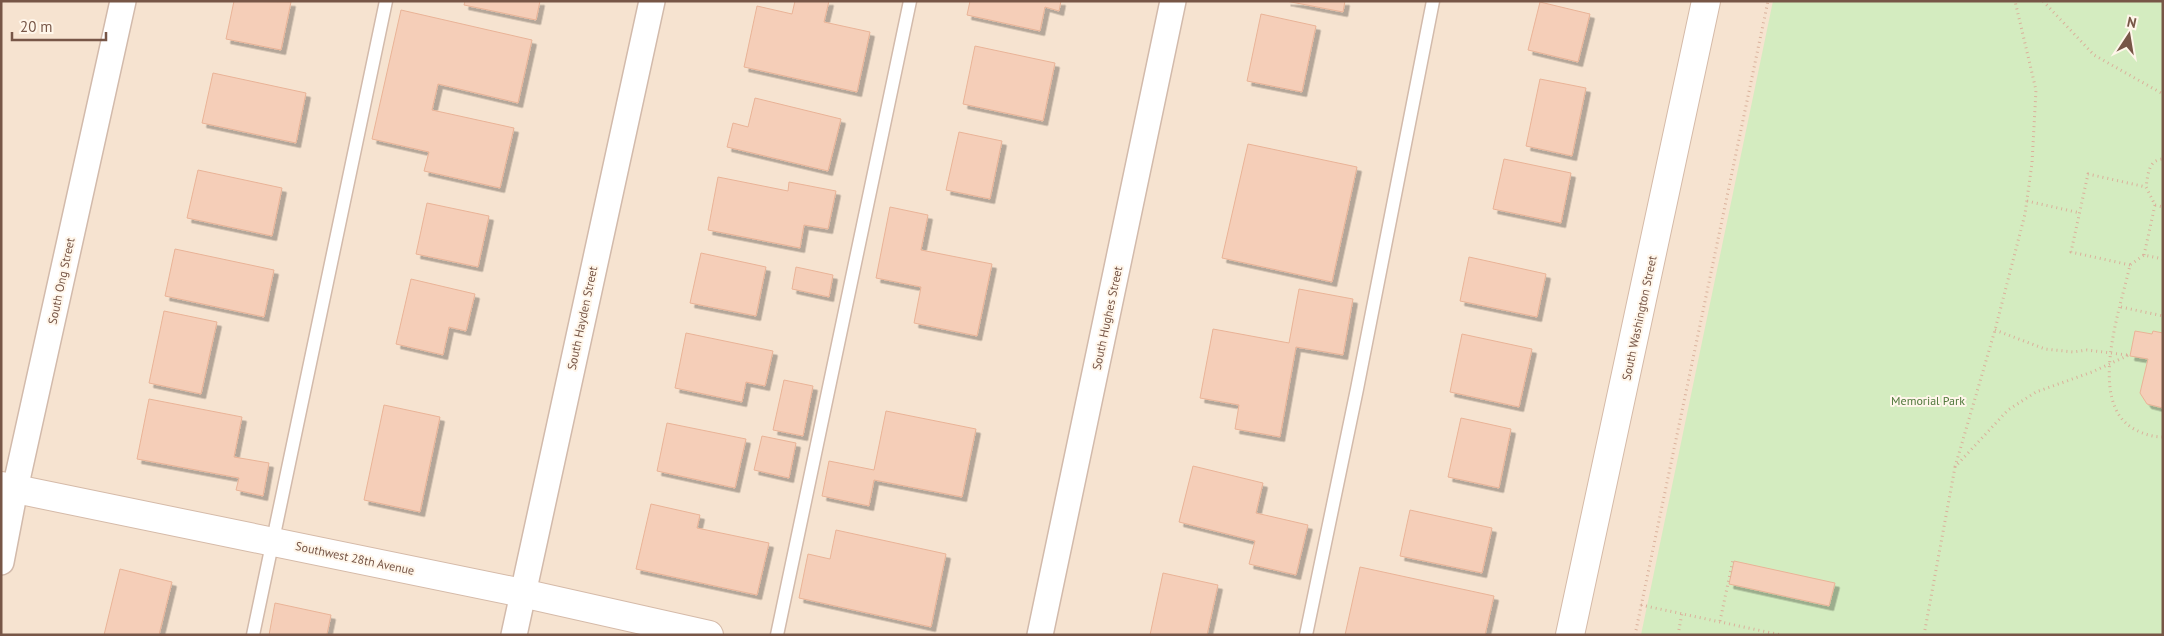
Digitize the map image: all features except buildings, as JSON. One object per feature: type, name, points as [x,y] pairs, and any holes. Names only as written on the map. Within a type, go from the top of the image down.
[{"type":"main road","name":"South Washington Street","points":[[1570,635],[1706,1]]},
{"type":"main road","name":"Southwest 28th Avenue","points":[[8,487],[522,593],[709,635]]},
{"type":"street","name":"South Ong Street","points":[[1,562],[8,487],[123,1]]},
{"type":"street","name":"South Hayden Street","points":[[514,635],[652,1]]},
{"type":"street","name":"South Hughes Street","points":[[1040,635],[1174,1]]},
{"type":"lane","points":[[254,635],[386,1]]},
{"type":"lane","points":[[777,635],[910,1]]},
{"type":"lane","points":[[1306,635],[1357,389],[1433,1]]},
{"type":"path","points":[[1636,635],[1768,1]]},
{"type":"path","points":[[1924,635],[1955,467],[1995,330],[2027,201],[2032,164],[2036,90],[2015,1]]},
{"type":"path","points":[[2043,1],[2094,55],[2163,94]]},
{"type":"path","points":[[2144,256],[2155,205],[2146,187],[2151,163],[2156,160],[2163,160]]},
{"type":"path","points":[[2146,187],[2088,174],[2071,252],[2130,265],[2144,256],[2163,259]]},
{"type":"path","points":[[2027,201],[2080,213]]},
{"type":"path","points":[[2155,205],[2163,207]]},
{"type":"path","points":[[2130,265],[2110,352],[2109,394],[2112,405],[2120,418],[2128,426],[2142,434],[2163,437]]},
{"type":"path","points":[[2121,307],[2163,316]]},
{"type":"path","points":[[1955,467],[2008,410],[2036,392],[2092,372],[2129,355],[2087,350],[2073,352],[2045,349],[1995,330]]},
{"type":"path","points":[[1720,621],[1734,560]]},
{"type":"path","points":[[1641,605],[1781,635]]},
{"type":"path","points":[[1678,635],[1682,613]]},
{"type":"shaded area","points":[[1,1],[2163,1],[2163,635],[1,635]]},
{"type":"green space","name":"Memorial Park","points":[[1773,1],[2163,1],[2163,635],[1641,635]]}]
